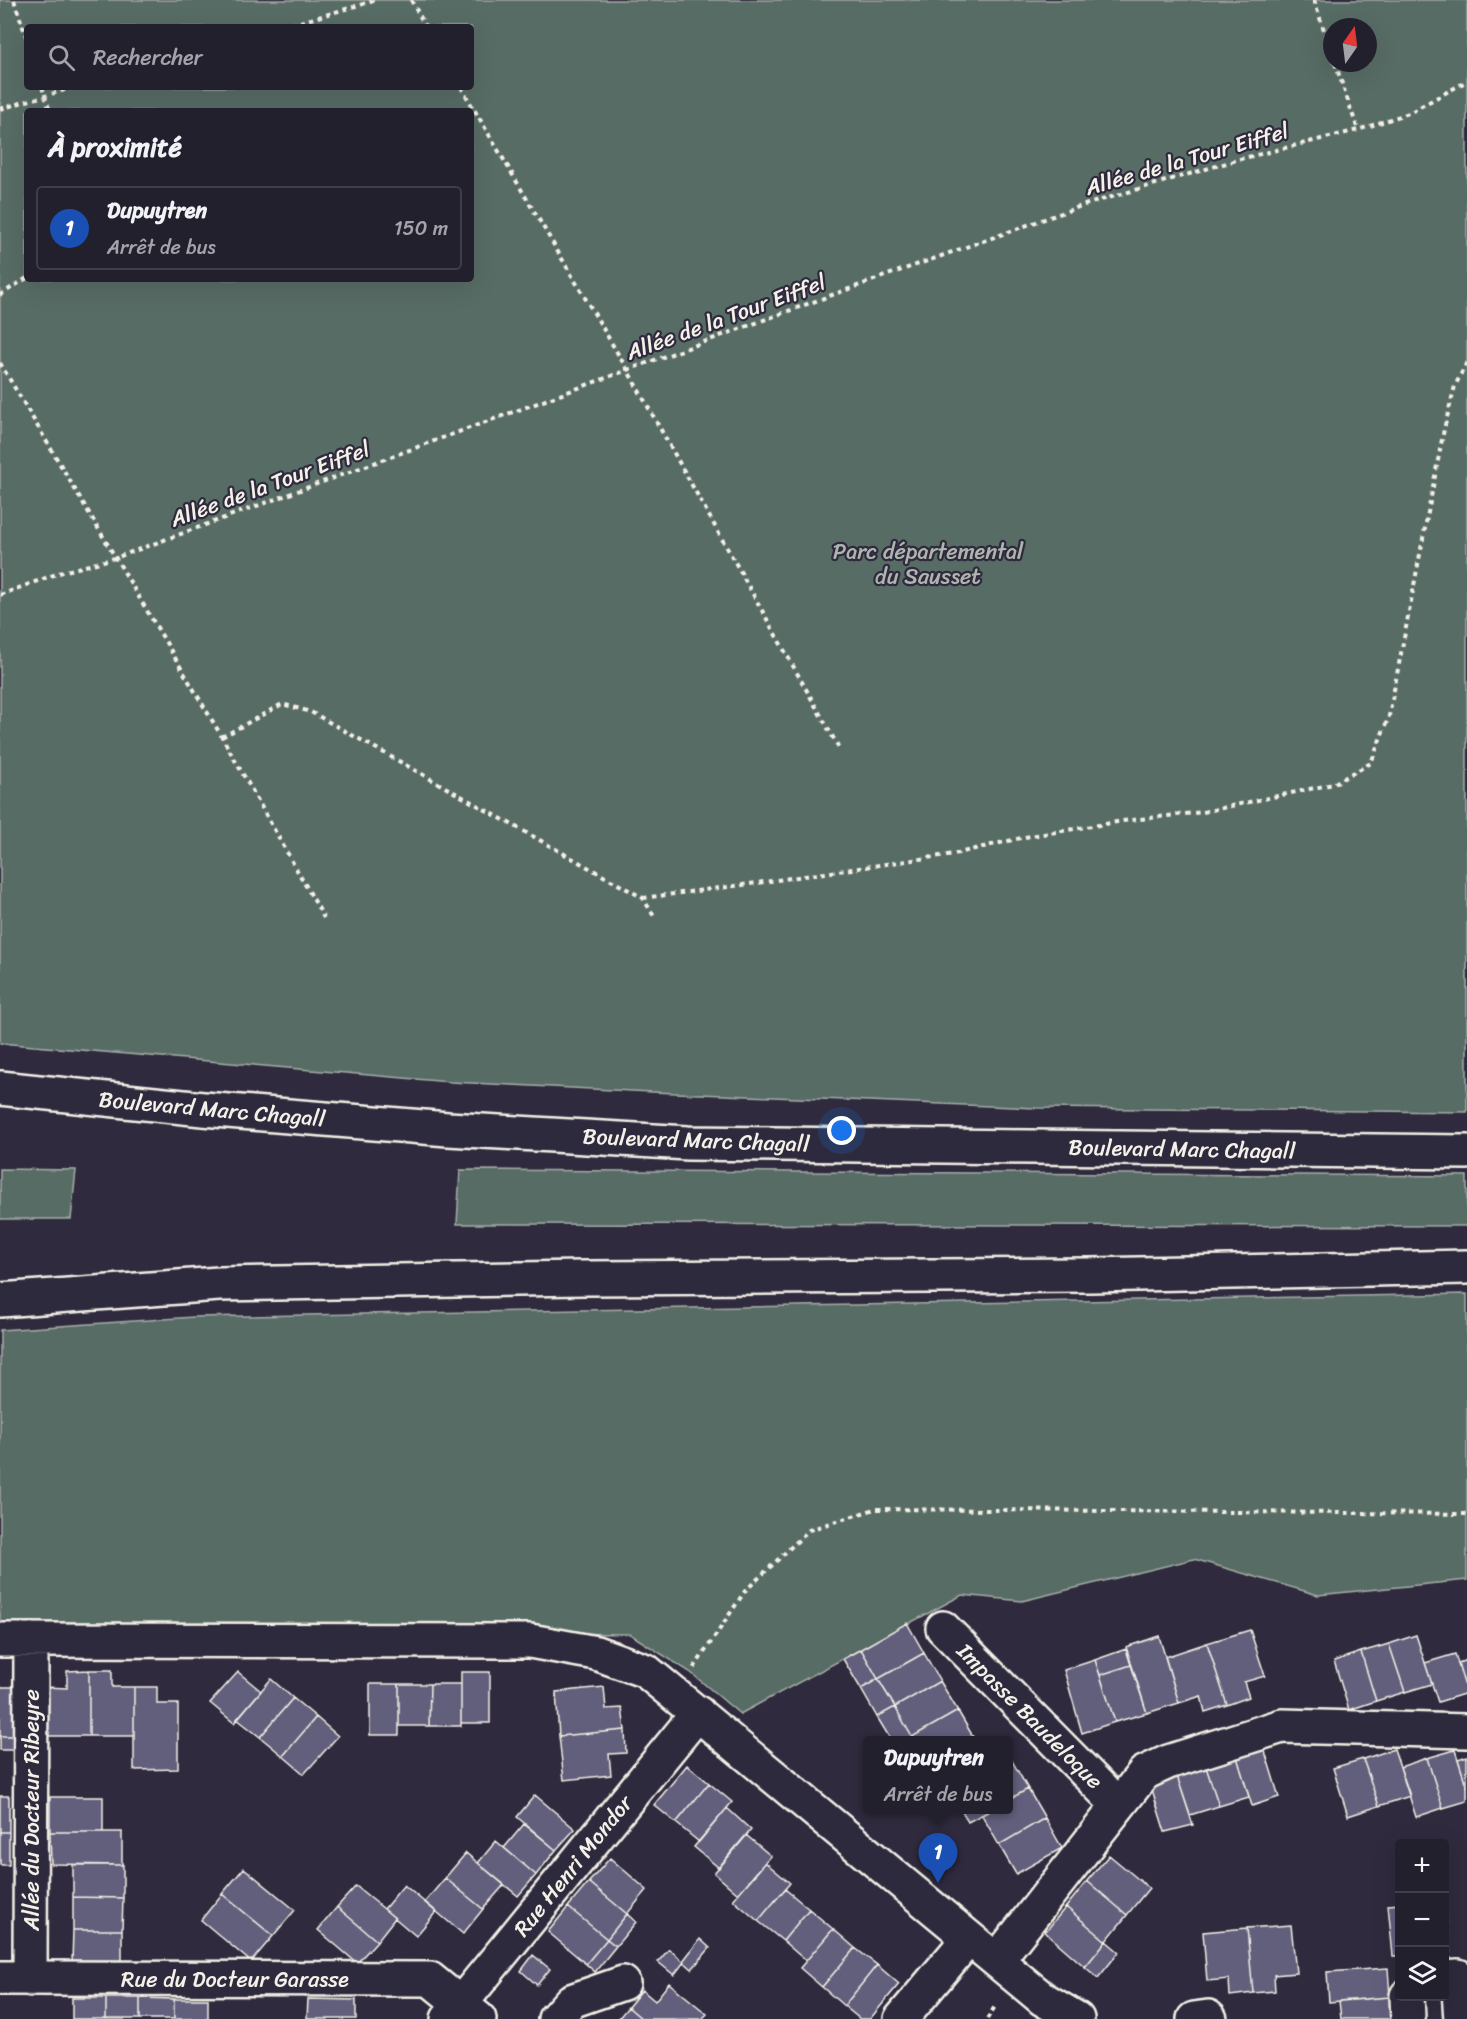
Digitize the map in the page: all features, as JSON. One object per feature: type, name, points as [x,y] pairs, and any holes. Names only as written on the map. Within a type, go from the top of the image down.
[{"type":"main road","name":"Boulevard Marc Chagall","points":[[0,1089],[203,1109],[413,1126],[688,1143],[1467,1152]]},
{"type":"main road","points":[[0,1300],[230,1284],[584,1278],[1103,1274],[1467,1267]]},
{"type":"main road","name":"Impasse Baudeloque","points":[[943,1628],[1118,1805]]},
{"type":"main road","points":[[16,1640],[530,1641],[596,1653],[646,1671],[1043,1999],[1077,2019]]},
{"type":"main road","name":"Allée du Docteur Ribeyre","points":[[15,1979],[16,1640]]},
{"type":"main road","name":"Rue Henri Mondor","points":[[463,2014],[687,1704]]},
{"type":"main road","points":[[997,1960],[1144,1773],[1168,1762],[1282,1726],[1467,1731]]},
{"type":"main road","points":[[901,2019],[969,1938]]},
{"type":"main road","points":[[1449,1977],[1458,1976],[1461,2019]]},
{"type":"main road","name":"Rue du Docteur Garasse","points":[[15,1979],[430,1979],[463,2014]]},
{"type":"main road","points":[[555,2019],[571,2001],[622,1983]]},
{"type":"main road","points":[[1407,2001],[1408,2019]]},
{"type":"main road","points":[[1194,2019],[1208,2017],[1210,2019]]},
{"type":"path","points":[[14,0],[24,30]]},
{"type":"path","points":[[293,24],[377,0]]},
{"type":"path","points":[[411,0],[424,24]]},
{"type":"path","points":[[1314,0],[1323,27]]},
{"type":"path","points":[[1338,72],[1358,130]]},
{"type":"path","name":"Allée de la Tour Eiffel","points":[[0,595],[59,573],[116,558],[1081,206],[1240,159],[1358,130],[1410,113],[1467,81]]},
{"type":"path","points":[[43,90],[49,108]]},
{"type":"path","points":[[0,109],[65,90]]},
{"type":"path","points":[[463,90],[473,108]]},
{"type":"path","points":[[474,109],[628,371],[840,748]]},
{"type":"path","points":[[0,295],[24,280]]},
{"type":"path","points":[[643,898],[954,854],[1025,837],[1112,822],[1203,812],[1333,784],[1371,763],[1389,716],[1447,418],[1455,386],[1467,362]]},
{"type":"path","points":[[0,363],[222,737],[324,918]]},
{"type":"path","points":[[222,737],[282,704],[311,712],[643,898],[655,918]]},
{"type":"path","points":[[687,1704],[745,1591],[809,1530],[875,1509],[1467,1514]]},
{"type":"green space","name":"Parc départemental du Sausset","points":[[0,0],[1467,0],[1467,1112],[1036,1108],[450,1082],[0,1043]]},
{"type":"green space","points":[[0,1169],[76,1170],[71,1219],[0,1219]]},
{"type":"green space","points":[[460,1170],[1467,1176],[1467,1226],[457,1224]]},
{"type":"green space","points":[[1467,1294],[1467,1580],[1318,1595],[1194,1559],[1022,1601],[962,1595],[740,1714],[690,1672],[630,1634],[0,1628],[0,1330],[194,1317]]},
{"type":"building","points":[[907,1623],[924,1653],[878,1679],[861,1649]]},
{"type":"building","points":[[1250,1630],[1265,1676],[1244,1682],[1249,1697],[1227,1705],[1207,1643]]},
{"type":"building","points":[[1416,1635],[1432,1684],[1405,1692],[1389,1644]]},
{"type":"building","points":[[1159,1636],[1179,1703],[1147,1713],[1126,1647]]},
{"type":"building","points":[[1207,1643],[1227,1705],[1205,1712],[1201,1696],[1179,1703],[1165,1657]]},
{"type":"building","points":[[1389,1644],[1405,1692],[1376,1701],[1361,1652]]},
{"type":"building","points":[[861,1649],[878,1679],[861,1689],[843,1659]]},
{"type":"building","points":[[1126,1649],[1131,1665],[1100,1675],[1095,1660]]},
{"type":"building","points":[[1361,1652],[1376,1701],[1349,1710],[1334,1661]]},
{"type":"building","points":[[924,1653],[940,1681],[895,1707],[878,1679]]},
{"type":"building","points":[[1455,1654],[1467,1693],[1438,1702],[1425,1663]]},
{"type":"building","points":[[1095,1660],[1115,1722],[1082,1733],[1064,1670]]},
{"type":"building","points":[[1467,1660],[1467,1693],[1458,1663]]},
{"type":"building","points":[[1131,1665],[1147,1713],[1115,1722],[1100,1675]]},
{"type":"building","points":[[89,1670],[89,1736],[45,1736],[45,1687],[67,1688],[67,1671]]},
{"type":"building","points":[[89,1670],[112,1670],[112,1687],[134,1687],[134,1736],[89,1736]]},
{"type":"building","points":[[238,1672],[261,1691],[234,1723],[210,1703]]},
{"type":"building","points":[[461,1672],[490,1672],[490,1723],[461,1723]]},
{"type":"building","points":[[271,1679],[293,1698],[260,1737],[237,1719]]},
{"type":"building","points":[[878,1679],[895,1707],[877,1717],[861,1689]]},
{"type":"building","points":[[940,1681],[958,1711],[911,1736],[895,1707]]},
{"type":"building","points":[[370,1684],[399,1684],[399,1735],[370,1735]]},
{"type":"building","points":[[399,1684],[430,1684],[429,1726],[399,1726]]},
{"type":"building","points":[[430,1684],[461,1684],[461,1726],[429,1726]]},
{"type":"building","points":[[0,1687],[16,1687],[16,1736],[0,1736]]},
{"type":"building","points":[[134,1687],[157,1687],[157,1704],[178,1704],[178,1769],[134,1770]]},
{"type":"building","points":[[604,1687],[606,1709],[622,1708],[625,1730],[559,1736],[556,1692]]},
{"type":"building","points":[[293,1698],[316,1717],[283,1756],[260,1737]]},
{"type":"building","points":[[895,1707],[911,1736],[889,1736],[877,1717]]},
{"type":"building","points":[[958,1711],[973,1736],[914,1736]]},
{"type":"building","points":[[316,1717],[338,1736],[304,1774],[283,1756]]},
{"type":"building","points":[[625,1730],[626,1753],[609,1754],[611,1775],[564,1780],[559,1736]]},
{"type":"building","points":[[0,1736],[16,1736],[15,1750],[0,1750]]},
{"type":"building","points":[[1264,1748],[1279,1797],[1252,1806],[1237,1757]]},
{"type":"building","points":[[1394,1749],[1410,1796],[1379,1806],[1363,1759]]},
{"type":"building","points":[[1455,1750],[1467,1788],[1467,1801],[1443,1808],[1427,1758]]},
{"type":"building","points":[[1467,1756],[1467,1788],[1458,1759]]},
{"type":"building","points":[[1237,1757],[1249,1797],[1219,1806],[1206,1767]]},
{"type":"building","points":[[1427,1758],[1443,1808],[1416,1817],[1400,1767]]},
{"type":"building","points":[[1363,1759],[1379,1806],[1348,1816],[1333,1768]]},
{"type":"building","points":[[1013,1763],[1028,1789],[1013,1797]]},
{"type":"building","points":[[687,1765],[709,1783],[676,1823],[654,1805]]},
{"type":"building","points":[[1206,1767],[1219,1806],[1190,1815],[1177,1776]]},
{"type":"building","points":[[1177,1776],[1193,1825],[1165,1832],[1150,1784]]},
{"type":"building","points":[[709,1783],[732,1802],[699,1842],[676,1823]]},
{"type":"building","points":[[1028,1789],[1045,1818],[999,1845],[982,1815],[1013,1814],[1013,1797]]},
{"type":"building","points":[[535,1795],[575,1829],[556,1850],[517,1817]]},
{"type":"building","points":[[0,1796],[9,1796],[9,1832],[0,1832]]},
{"type":"building","points":[[50,1797],[103,1797],[103,1832],[50,1832]]},
{"type":"building","points":[[727,1808],[751,1830],[719,1868],[694,1847]]},
{"type":"building","points":[[963,1814],[983,1814],[968,1822]]},
{"type":"building","points":[[1045,1818],[1062,1848],[1016,1874],[999,1845]]},
{"type":"building","points":[[524,1824],[556,1850],[536,1875],[504,1848]]},
{"type":"building","points":[[0,1832],[9,1832],[9,1865],[0,1865]]},
{"type":"building","points":[[50,1832],[122,1832],[122,1865],[51,1864]]},
{"type":"building","points":[[746,1835],[771,1856],[738,1894],[714,1873]]},
{"type":"building","points":[[496,1841],[536,1875],[518,1896],[478,1863]]},
{"type":"building","points":[[466,1853],[504,1885],[483,1909],[445,1878]]},
{"type":"building","points":[[1109,1855],[1149,1888],[1127,1915],[1087,1881]]},
{"type":"building","points":[[610,1858],[647,1890],[627,1914],[589,1882]]},
{"type":"building","points":[[765,1862],[790,1883],[758,1921],[733,1900]]},
{"type":"building","points":[[73,1865],[123,1865],[123,1898],[73,1897]]},
{"type":"building","points":[[244,1868],[295,1910],[273,1936],[222,1894]]},
{"type":"building","points":[[445,1878],[483,1909],[463,1934],[425,1902]]},
{"type":"building","points":[[1087,1881],[1127,1915],[1106,1941],[1066,1907]]},
{"type":"building","points":[[589,1882],[627,1914],[607,1939],[568,1907]]},
{"type":"building","points":[[404,1885],[436,1912],[416,1936],[384,1909]]},
{"type":"building","points":[[356,1886],[395,1918],[377,1941],[337,1907]]},
{"type":"building","points":[[785,1889],[809,1909],[783,1941],[758,1921]]},
{"type":"building","points":[[222,1894],[273,1936],[251,1962],[201,1920]]},
{"type":"building","points":[[73,1897],[123,1898],[122,1930],[73,1930]]},
{"type":"building","points":[[1395,1904],[1395,1956],[1393,1956],[1388,1905]]},
{"type":"building","points":[[337,1907],[377,1941],[357,1963],[318,1930]]},
{"type":"building","points":[[568,1907],[607,1939],[586,1964],[548,1932]]},
{"type":"building","points":[[1066,1907],[1106,1941],[1085,1967],[1045,1932]]},
{"type":"building","points":[[809,1909],[833,1929],[806,1961],[783,1941]]},
{"type":"building","points":[[627,1914],[636,1922],[616,1946],[607,1939]]},
{"type":"building","points":[[1291,1925],[1296,1973],[1274,1975],[1275,1991],[1253,1993],[1247,1928]]},
{"type":"building","points":[[1247,1928],[1253,1993],[1230,1996],[1229,1979],[1207,1981],[1203,1932]]},
{"type":"building","points":[[833,1929],[855,1948],[822,1987],[800,1968]]},
{"type":"building","points":[[73,1930],[122,1930],[122,1962],[72,1962]]},
{"type":"building","points":[[607,1939],[616,1946],[595,1972],[586,1964]]},
{"type":"building","points":[[700,1939],[710,1948],[692,1969],[683,1961]]},
{"type":"building","points":[[1106,1941],[1119,1952],[1098,1978],[1085,1967]]},
{"type":"building","points":[[855,1948],[877,1965],[844,2006],[822,1987]]},
{"type":"building","points":[[669,1949],[684,1962],[674,1975],[658,1962]]},
{"type":"building","points":[[533,1955],[550,1969],[537,1985],[521,1971]]},
{"type":"building","points":[[877,1965],[899,1984],[870,2019],[860,2019],[844,2006]]},
{"type":"building","points":[[1388,1968],[1390,1997],[1329,2002],[1327,1972]]},
{"type":"building","points":[[669,1983],[707,2014],[702,2019],[642,2019],[628,2007],[642,1990],[655,2001]]},
{"type":"building","points":[[1390,1997],[1392,2019],[1341,2019],[1339,2001]]},
{"type":"building","points":[[72,1998],[106,1998],[106,2019],[72,2019]]},
{"type":"building","points":[[106,1998],[140,1998],[140,2019],[106,2019]]},
{"type":"building","points":[[140,1998],[174,1999],[174,2019],[140,2019]]},
{"type":"building","points":[[174,1999],[208,1999],[208,2019],[174,2019]]},
{"type":"building","points":[[308,1999],[356,2000],[356,2019],[307,2019]]},
{"type":"building","points":[[628,2007],[642,2019],[618,2019]]},
{"type":"place","name":"Dupuytren","points":[[938,1883]]}]
